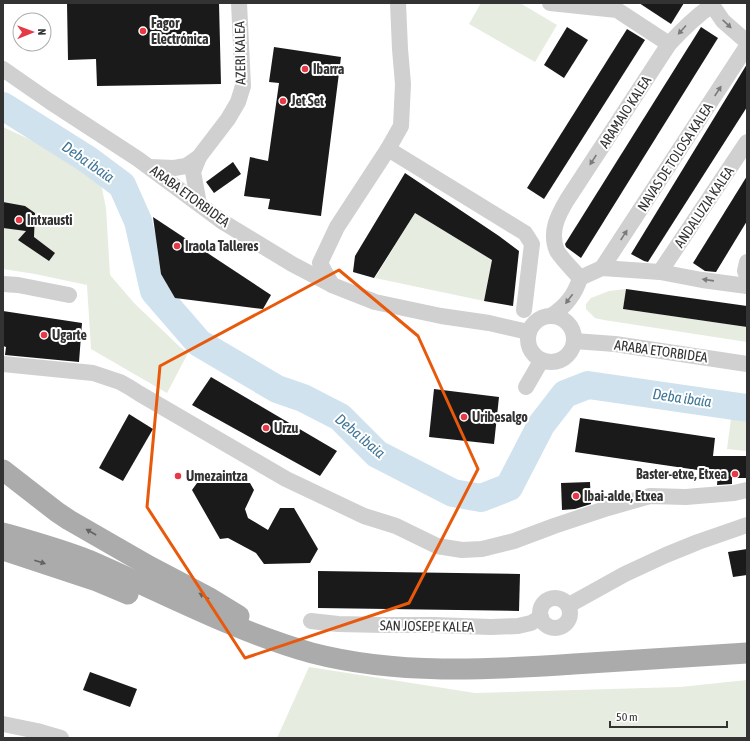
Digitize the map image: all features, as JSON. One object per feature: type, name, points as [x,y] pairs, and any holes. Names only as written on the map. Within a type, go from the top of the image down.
[{"type":"main road","points":[[3,470],[76,524],[149,566],[208,597],[246,621],[313,653]]},
{"type":"main road","points":[[3,533],[45,545],[86,560],[206,614],[277,642],[313,653],[352,662],[430,669],[507,669],[747,653]]},
{"type":"main road","points":[[3,550],[96,581],[150,602],[206,614]]},
{"type":"street","name":"AZERI KALEA","points":[[150,167],[174,168],[186,166],[199,157],[228,120],[238,102],[243,86],[239,3]]},
{"type":"street","points":[[332,285],[320,264],[337,227],[388,149],[401,126],[403,84],[398,3]]},
{"type":"street","points":[[550,3],[617,10],[670,44]]},
{"type":"street","points":[[712,4],[723,21],[747,42]]},
{"type":"street","name":"ARAMAIO KALEA","points":[[580,278],[558,251],[554,241],[554,230],[559,214],[670,44],[687,24],[712,4]]},
{"type":"street","name":"NAVAS DE TOLOSA KALEA","points":[[602,268],[747,46]]},
{"type":"street","name":"ARABA ETORBIDEA","points":[[3,69],[150,167],[227,224],[292,264],[332,285],[375,302],[441,316],[489,323],[528,332]]},
{"type":"street","name":"ANDALUZIA KALEA","points":[[660,272],[747,142]]},
{"type":"street","points":[[388,149],[524,233],[532,244],[524,310]]},
{"type":"street","points":[[199,157],[193,172],[199,204]]},
{"type":"street","points":[[747,262],[745,271],[747,276]]},
{"type":"street","points":[[551,316],[561,309],[570,299],[580,278],[602,268],[660,272],[702,280],[747,286]]},
{"type":"street","points":[[3,284],[18,285],[69,295]]},
{"type":"street","points":[[551,316],[559,317],[571,326],[574,334],[574,341],[573,348],[569,355],[563,360],[548,363],[535,357],[528,346],[527,339],[528,332],[537,320],[551,316]]},
{"type":"street","name":"ARABA ETORBIDEA","points":[[574,341],[615,344],[747,364]]},
{"type":"street","points":[[526,387],[541,361]]},
{"type":"street","points":[[3,364],[93,373],[120,382],[286,479],[364,516],[396,526],[438,546],[462,550],[482,549],[514,541],[608,508],[650,496],[686,496],[734,493],[747,490]]},
{"type":"street","points":[[569,605],[625,574],[666,555],[747,525]]},
{"type":"street","points":[[557,598],[569,605],[571,615],[566,625],[562,628],[556,629],[546,626],[541,617],[541,608],[547,600],[557,598]]},
{"type":"street","name":"SAN JOSEPE KALEA","points":[[311,621],[384,625],[491,627],[518,626],[531,623],[541,617]]},
{"type":"street","points":[[3,724],[61,738]]},
{"type":"highlighted area","points":[[339,270],[418,336],[478,469],[409,603],[245,658],[147,507],[160,366]]},
{"type":"shaded area","points":[[481,3],[520,3],[557,25],[535,62],[469,24]]},
{"type":"shaded area","points":[[3,127],[63,155],[101,184],[106,208],[110,275],[134,303],[188,353],[167,393],[91,349],[87,285],[3,269]]},
{"type":"shaded area","points":[[415,213],[492,260],[484,301],[375,278]]},
{"type":"shaded area","points":[[626,289],[623,309],[747,327],[747,342],[604,320],[595,318],[586,309],[586,304],[591,298],[609,291]]},
{"type":"shaded area","points":[[731,419],[747,422],[747,451],[727,449]]},
{"type":"shaded area","points":[[309,667],[475,693],[680,687],[747,680],[747,738],[277,738]]},
{"type":"building","name":"Fagor Electrónica","points":[[67,3],[219,3],[221,84],[97,86],[96,59],[68,60]]},
{"type":"building","points":[[639,3],[684,3],[671,24]]},
{"type":"building","points":[[567,27],[588,40],[564,78],[544,65]]},
{"type":"building","points":[[701,27],[718,38],[581,258],[566,247],[565,244]]},
{"type":"building","points":[[627,29],[645,40],[544,199],[527,188]]},
{"type":"building","points":[[274,47],[341,57],[321,216],[268,209],[270,199],[244,196],[250,157],[268,161],[279,83],[269,82]]},
{"type":"building","points":[[747,64],[747,107],[648,262],[631,254]]},
{"type":"building","points":[[233,162],[241,174],[214,193],[206,182]]},
{"type":"building","points":[[405,173],[519,251],[513,306],[484,301],[492,260],[415,213],[374,278],[353,272],[355,256]]},
{"type":"building","points":[[747,176],[747,221],[716,272],[705,271],[693,263]]},
{"type":"building","name":"Intxausti","points":[[3,202],[25,206],[35,213],[34,237],[55,253],[49,261],[18,240],[26,231],[3,228]]},
{"type":"building","name":"Iraola Talleres","points":[[153,217],[271,295],[263,309],[175,298],[161,274]]},
{"type":"building","points":[[626,289],[747,306],[747,327],[623,309]]},
{"type":"building","name":"Ugarte","points":[[3,311],[82,323],[79,362],[5,355],[6,347],[3,346]]},
{"type":"building","name":"Urzu","points":[[211,377],[337,451],[320,476],[192,405]]},
{"type":"building","name":"Uribesalgo","points":[[434,389],[499,397],[494,444],[429,437]]},
{"type":"building","points":[[129,414],[153,429],[123,481],[99,468]]},
{"type":"building","points":[[580,418],[715,438],[713,456],[747,456],[747,478],[732,478],[732,484],[717,485],[718,473],[575,452]]},
{"type":"building","name":"Ibai-alde, Etxea","points":[[590,482],[591,504],[575,509],[562,510],[561,483]]},
{"type":"building","points":[[197,483],[250,483],[254,490],[245,509],[248,518],[268,530],[280,508],[294,508],[318,549],[310,563],[264,564],[256,553],[228,538],[220,539],[192,490]]},
{"type":"building","points":[[747,549],[747,575],[733,577],[728,552]]},
{"type":"building","points":[[318,571],[520,574],[519,611],[318,608]]},
{"type":"building","points":[[90,672],[137,689],[130,707],[83,690]]},
{"type":"waterway","name":"Deba ibaia","points":[[3,106],[87,159],[122,185],[138,221],[154,291],[199,343],[277,389],[303,398],[340,417],[377,454],[453,493],[481,498],[509,487],[541,425],[565,394],[588,385],[747,408]]},
{"type":"place","name":"Fagor Electrónica","points":[[143,31]]},
{"type":"place","name":"Ibarra","points":[[305,69]]},
{"type":"place","name":"Jet Set","points":[[283,101]]},
{"type":"place","name":"Intxausti","points":[[19,220]]},
{"type":"place","name":"Iraola Talleres","points":[[177,246]]},
{"type":"place","name":"Ugarte","points":[[44,335]]},
{"type":"place","name":"Uribesalgo","points":[[464,417]]},
{"type":"place","name":"Urzu","points":[[266,428]]},
{"type":"place","name":"Baster-etxe, Etxea","points":[[735,474]]},
{"type":"place","name":"Umezaintza","points":[[178,476]]},
{"type":"place","name":"Ibai-alde, Etxea","points":[[576,496]]}]
